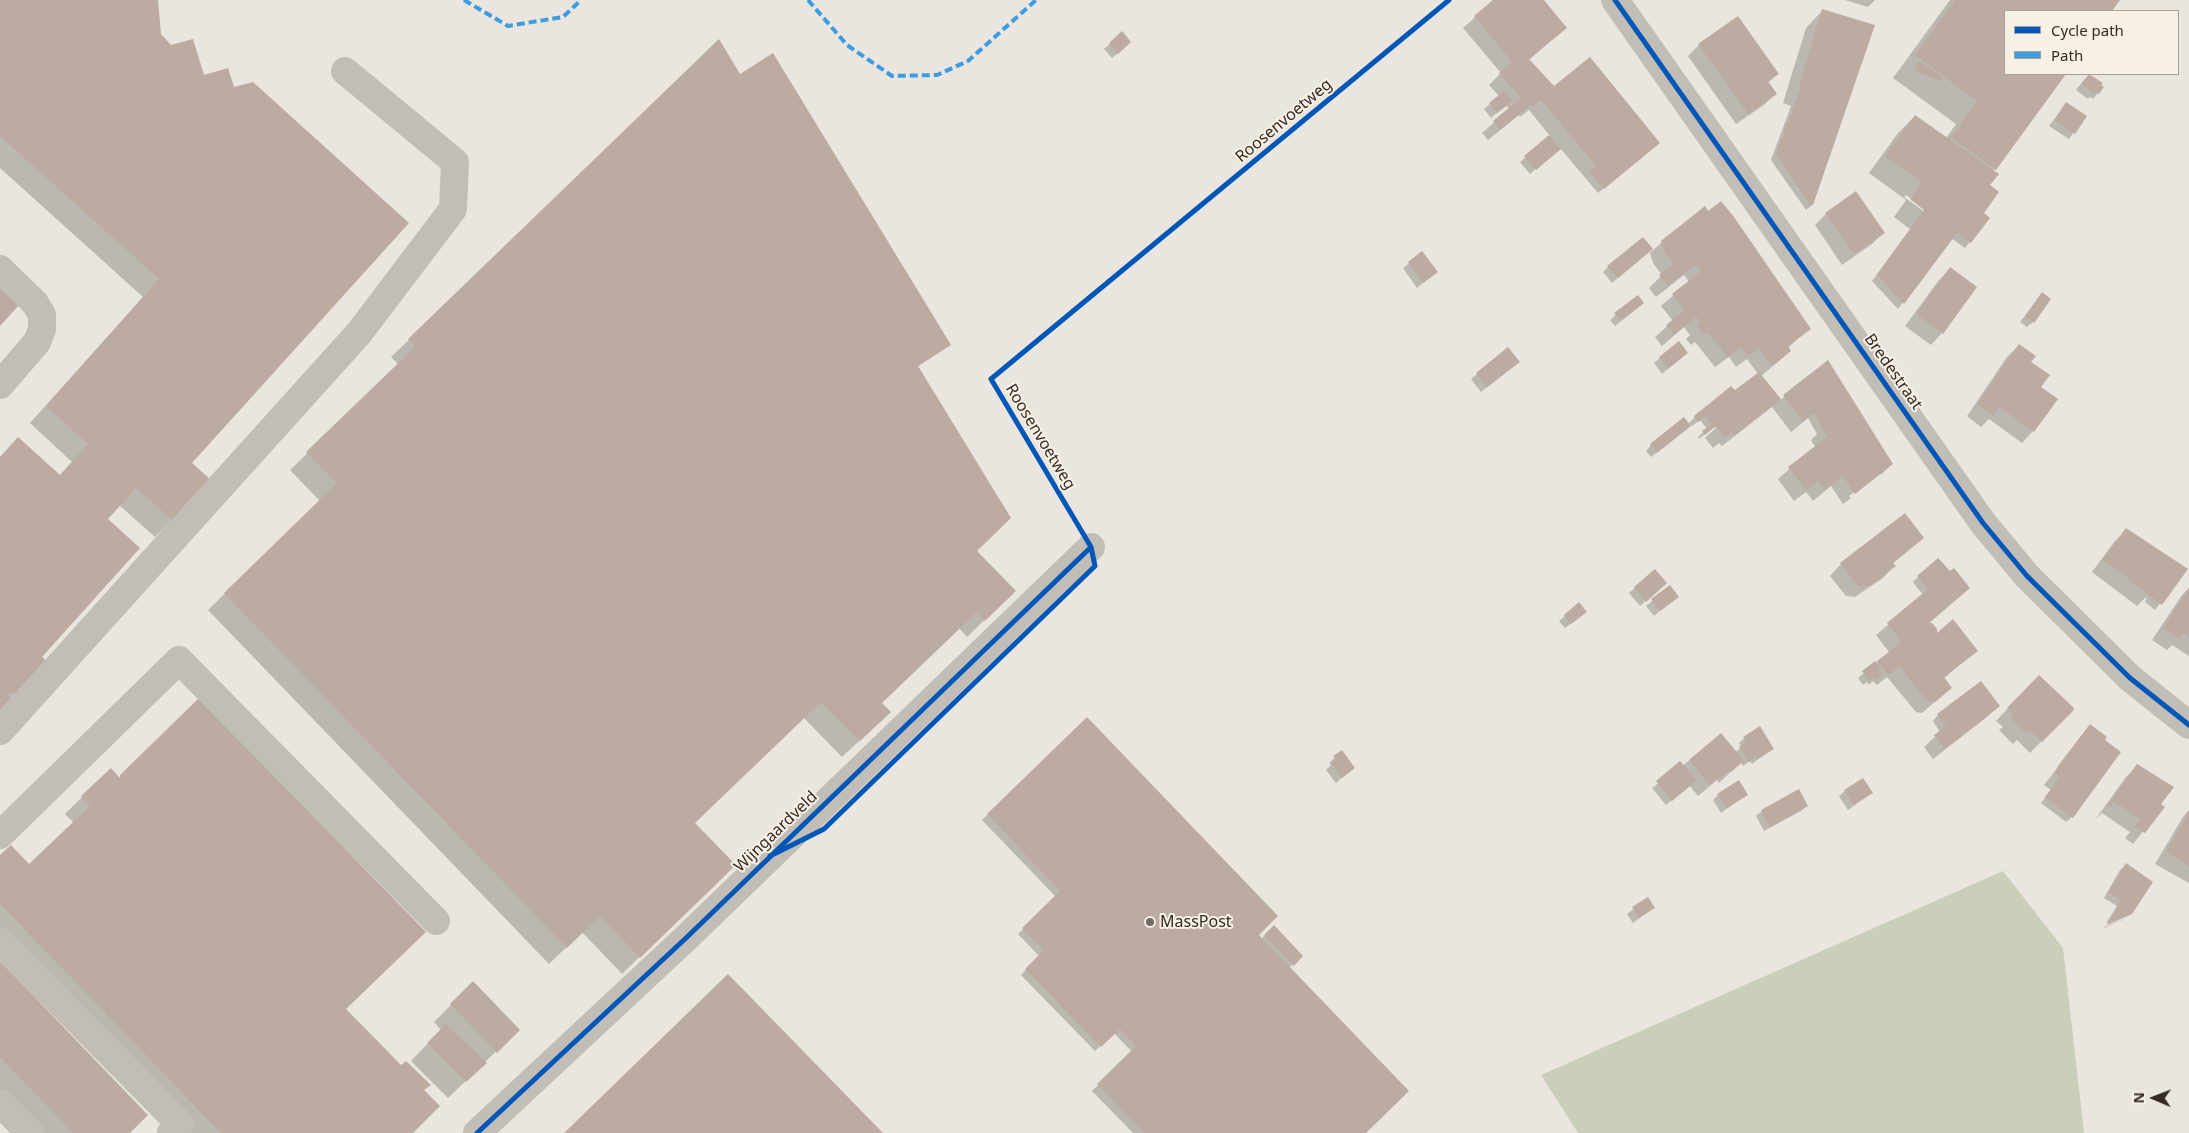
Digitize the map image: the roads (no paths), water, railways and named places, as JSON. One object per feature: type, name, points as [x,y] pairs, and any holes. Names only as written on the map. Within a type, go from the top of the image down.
[{"type":"street","name":"Bredestraat","points":[[1615,0],[1983,523],[2027,576],[2130,678],[2189,725]]},
{"type":"street","points":[[0,731],[358,333],[453,209],[455,162],[345,71]]},
{"type":"street","points":[[0,269],[35,303],[42,315],[42,329],[37,342],[0,385]]},
{"type":"street","name":"Wijngaardveld","points":[[477,1133],[686,938],[1091,546]]},
{"type":"street","points":[[0,835],[179,660],[436,921]]},
{"type":"street","points":[[0,942],[180,1124],[171,1133]]},
{"type":"street","points":[[0,1103],[30,1133]]},
{"type":"place","name":"MassPost","points":[[1150,922]]}]
